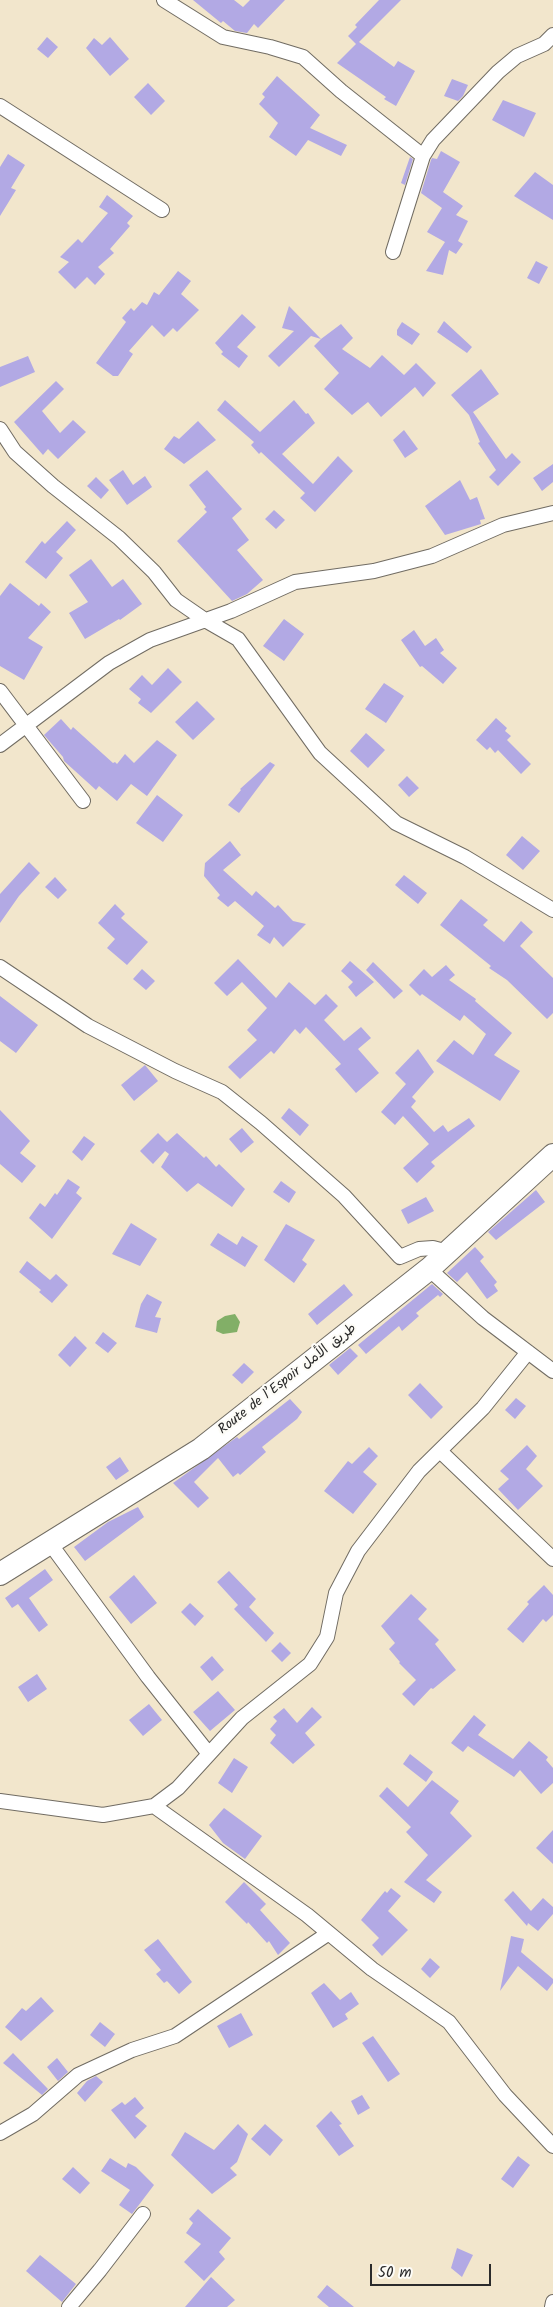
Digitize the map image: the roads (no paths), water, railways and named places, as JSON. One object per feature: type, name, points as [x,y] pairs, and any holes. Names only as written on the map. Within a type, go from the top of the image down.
[{"type":"highway","name":"Route de l’Espoir طريق الأمل","points":[[0,1574],[201,1449],[429,1269],[553,1155]]},
{"type":"street","points":[[164,0],[223,37],[270,47],[302,57],[341,91],[423,156]]},
{"type":"street","points":[[393,252],[423,156],[433,140],[498,72],[518,56],[544,44],[553,36]]},
{"type":"street","points":[[0,106],[162,210]]},
{"type":"street","points":[[0,430],[15,452],[53,486],[119,538],[154,572],[176,600],[238,639],[320,753],[396,823],[465,857],[553,910]]},
{"type":"street","points":[[0,745],[109,663],[150,640],[205,620],[295,582],[374,571],[424,558],[503,525],[553,513]]},
{"type":"street","points":[[0,691],[82,801]]},
{"type":"street","points":[[0,967],[88,1026],[175,1071],[222,1092],[262,1123],[344,1196],[400,1257],[418,1249],[433,1248],[448,1252]]},
{"type":"street","points":[[429,1269],[483,1318],[553,1371]]},
{"type":"street","points":[[0,1801],[103,1814],[154,1806],[178,1788],[242,1718],[310,1664],[327,1637],[336,1593],[358,1551],[420,1471],[483,1408],[528,1352]]},
{"type":"street","points":[[440,1451],[553,1559]]},
{"type":"street","points":[[49,1542],[148,1677],[209,1754]]},
{"type":"street","points":[[154,1806],[308,1914],[372,1969],[449,2022],[506,2095],[553,2146]]},
{"type":"street","points":[[0,2133],[33,2114],[78,2075],[132,2050],[175,2036],[329,1933]]},
{"type":"street","points":[[68,2307],[100,2270],[143,2214]]},
{"type":"street","points":[[552,2307],[553,2302]]}]
